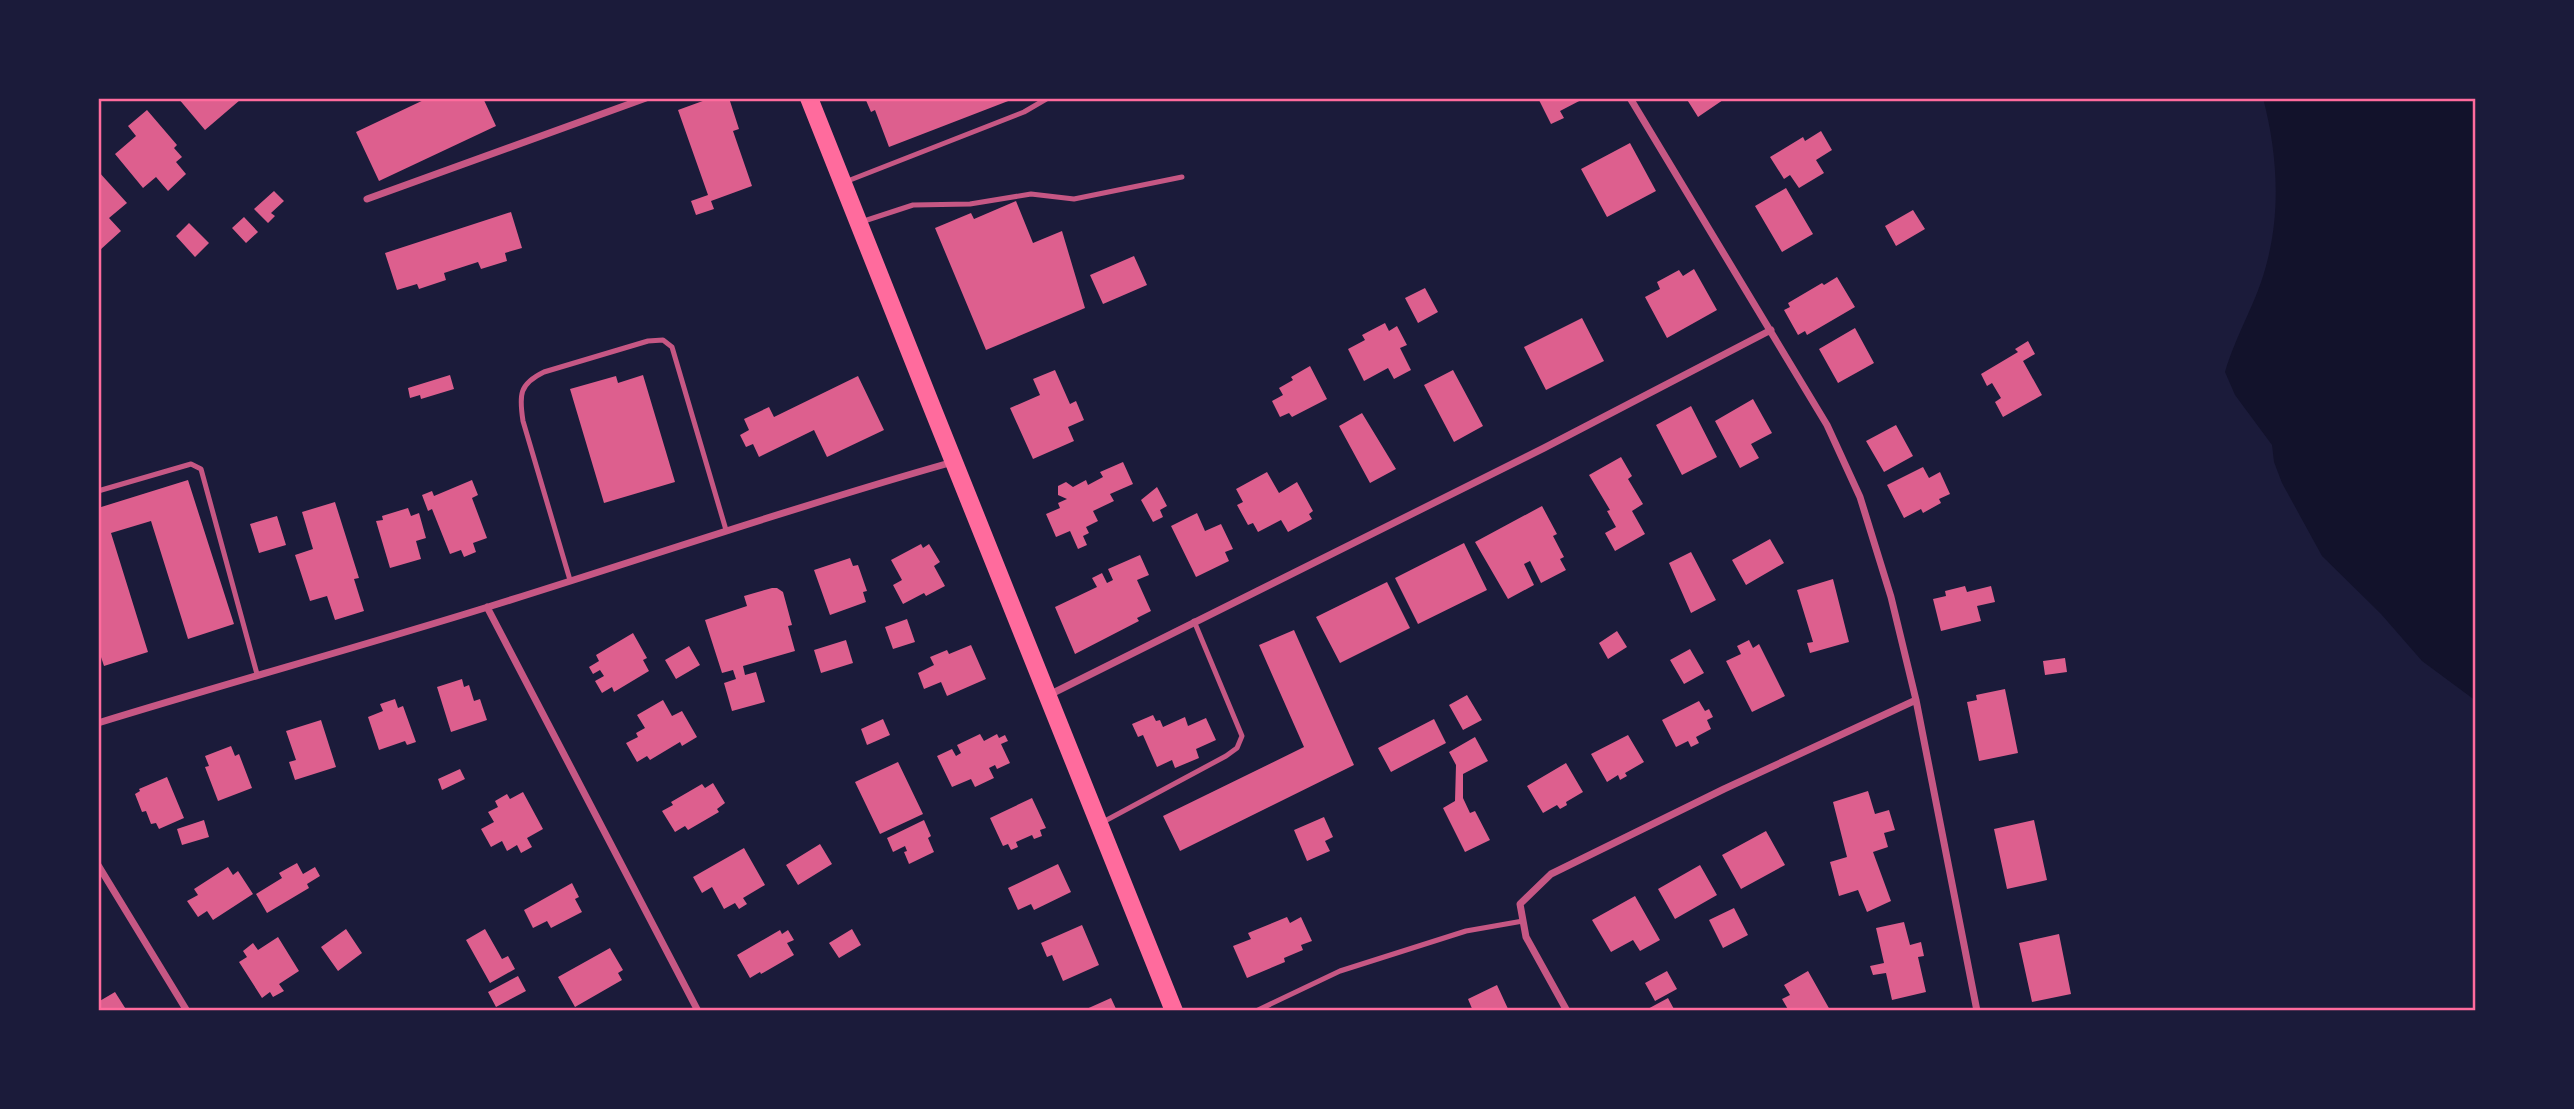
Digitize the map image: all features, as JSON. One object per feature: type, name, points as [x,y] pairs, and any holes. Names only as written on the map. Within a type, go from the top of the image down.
[{"type":"main road","points":[[809,98],[1174,1011]]},
{"type":"street","points":[[367,199],[646,98]]},
{"type":"street","points":[[1630,98],[1827,425],[1860,497],[1891,597],[1916,700],[1977,1011]]},
{"type":"street","points":[[1049,695],[1544,448],[1771,330]]},
{"type":"street","points":[[98,723],[487,607],[726,530],[953,462]]},
{"type":"street","points":[[487,607],[698,1011]]},
{"type":"street","points":[[1567,1011],[1526,937],[1520,904],[1551,874],[1724,789],[1916,700]]},
{"type":"street","points":[[98,865],[187,1011]]},
{"type":"lane","points":[[842,183],[1024,112],[1048,98]]},
{"type":"lane","points":[[858,223],[913,205],[970,204],[1031,194],[1074,200],[1182,177]]},
{"type":"lane","points":[[570,580],[523,421],[521,405],[522,389],[530,379],[544,372],[648,341],[663,340],[672,346],[726,530]]},
{"type":"lane","points":[[98,491],[191,464],[201,469],[257,674]]},
{"type":"lane","points":[[1100,824],[1237,748],[1242,736],[1194,621]]},
{"type":"lane","points":[[1256,1011],[1340,971],[1466,932],[1523,921]]},
{"type":"shaded area","points":[[2263,98],[2476,98],[2476,701],[2422,661],[2381,614],[2322,556],[2282,483],[2274,462],[2272,445],[2235,395],[2225,372],[2258,290],[2267,262],[2274,221],[2276,180],[2272,139]]},
{"type":"building","points":[[178,98],[238,98],[240,100],[205,130]]},
{"type":"building","points":[[428,98],[483,98],[496,126],[379,181],[356,132]]},
{"type":"building","points":[[711,98],[729,98],[739,129],[733,131],[752,186],[711,201],[714,209],[696,215],[691,201],[708,195],[678,110]]},
{"type":"building","points":[[865,98],[1016,98],[889,147],[875,110],[871,112]]},
{"type":"building","points":[[1538,98],[1585,98],[1560,111],[1564,118],[1551,124]]},
{"type":"building","points":[[1686,98],[1722,98],[1723,100],[1698,117]]},
{"type":"building","points":[[147,110],[177,145],[174,148],[182,157],[176,162],[186,174],[168,191],[156,177],[143,188],[115,154],[136,136],[128,126]]},
{"type":"building","points":[[1821,131],[1832,150],[1816,160],[1824,173],[1799,188],[1790,175],[1784,179],[1770,157],[1803,137],[1805,141]]},
{"type":"building","points":[[1630,143],[1656,191],[1607,217],[1581,169]]},
{"type":"building","points":[[98,171],[127,203],[109,218],[121,231],[100,250],[98,248]]},
{"type":"building","points":[[1786,188],[1813,234],[1782,252],[1755,206]]},
{"type":"building","points":[[274,191],[284,201],[271,213],[275,216],[268,223],[254,209]]},
{"type":"building","points":[[1016,201],[1033,243],[1062,231],[1085,308],[986,350],[935,228],[971,213],[974,219]]},
{"type":"building","points":[[1913,210],[1925,229],[1896,246],[1885,226]]},
{"type":"building","points":[[511,212],[522,248],[505,253],[507,261],[481,269],[478,262],[444,273],[446,280],[419,289],[417,284],[397,290],[385,253]]},
{"type":"building","points":[[244,217],[258,232],[246,243],[232,228]]},
{"type":"building","points":[[189,223],[209,243],[195,257],[176,236]]},
{"type":"building","points":[[1134,256],[1147,285],[1103,304],[1090,275]]},
{"type":"building","points":[[1694,269],[1717,310],[1667,338],[1645,297],[1660,289],[1657,282],[1679,270],[1683,276]]},
{"type":"building","points":[[1837,277],[1855,307],[1807,335],[1805,331],[1798,335],[1784,310],[1790,307],[1788,303]]},
{"type":"building","points":[[1425,288],[1438,312],[1418,323],[1405,298]]},
{"type":"building","points":[[1582,318],[1604,361],[1546,390],[1524,347]]},
{"type":"building","points":[[1385,323],[1389,331],[1397,326],[1407,345],[1400,348],[1411,370],[1394,379],[1388,368],[1364,381],[1348,349],[1365,340],[1362,335]]},
{"type":"building","points":[[1855,328],[1874,363],[1838,383],[1819,349]]},
{"type":"building","points":[[2028,341],[2035,354],[2023,361],[2042,395],[2003,417],[1995,402],[2001,398],[1992,383],[1987,386],[1981,374],[2018,352],[2015,349]]},
{"type":"building","points":[[1310,366],[1327,399],[1292,417],[1289,413],[1280,417],[1272,401],[1283,395],[1279,388]]},
{"type":"building","points":[[1055,370],[1070,404],[1076,401],[1084,420],[1068,427],[1074,441],[1033,459],[1010,408],[1040,395],[1033,379]]},
{"type":"building","points":[[1453,370],[1483,426],[1454,442],[1424,385]]},
{"type":"building","points":[[450,375],[454,389],[421,399],[420,395],[410,398],[408,388]]},
{"type":"building","points":[[643,375],[675,482],[604,503],[570,389],[616,376],[618,383]]},
{"type":"building","points":[[858,376],[884,430],[827,457],[814,430],[759,457],[753,444],[746,447],[740,435],[749,430],[744,419],[769,407],[774,417]]},
{"type":"building","points":[[1753,399],[1772,433],[1751,444],[1759,458],[1740,468],[1715,421]]},
{"type":"building","points":[[1691,406],[1717,457],[1682,475],[1656,425]]},
{"type":"building","points":[[1362,413],[1396,469],[1370,483],[1339,426]]},
{"type":"building","points":[[1896,425],[1913,456],[1884,472],[1866,441]]},
{"type":"building","points":[[1621,457],[1632,476],[1628,479],[1643,504],[1632,511],[1645,534],[1615,551],[1605,533],[1616,527],[1607,511],[1610,510],[1589,475]]},
{"type":"building","points":[[1123,462],[1133,484],[1110,494],[1114,501],[1093,511],[1098,521],[1086,527],[1089,533],[1083,536],[1087,545],[1078,549],[1070,531],[1056,537],[1046,514],[1060,508],[1058,503],[1067,499],[1058,495],[1058,486],[1066,482],[1073,487],[1086,480],[1088,485],[1103,477],[1100,472]]},
{"type":"building","points":[[1923,467],[1929,478],[1940,472],[1950,494],[1939,499],[1941,503],[1923,513],[1921,509],[1904,518],[1887,485]]},
{"type":"building","points":[[1267,472],[1279,493],[1297,482],[1313,511],[1309,514],[1312,519],[1288,532],[1281,520],[1258,532],[1253,523],[1248,525],[1237,505],[1243,502],[1236,489]]},
{"type":"building","points":[[188,480],[234,624],[188,639],[151,521],[111,533],[148,652],[104,666],[98,648],[98,508]]},
{"type":"building","points":[[472,480],[478,495],[472,498],[487,538],[473,543],[476,552],[464,557],[461,550],[450,554],[432,509],[428,511],[422,495],[432,491],[434,496]]},
{"type":"building","points":[[1157,487],[1167,506],[1160,510],[1163,517],[1153,522],[1141,500]]},
{"type":"building","points":[[335,502],[359,578],[354,579],[364,611],[335,620],[327,596],[310,601],[295,555],[313,549],[302,512]]},
{"type":"building","points":[[1542,506],[1557,534],[1553,536],[1564,557],[1560,559],[1566,570],[1541,583],[1530,561],[1524,564],[1534,585],[1508,599],[1475,542]]},
{"type":"building","points":[[408,508],[411,516],[419,513],[426,538],[416,541],[421,559],[390,568],[376,521],[383,520],[382,516]]},
{"type":"building","points":[[1197,513],[1205,531],[1221,524],[1233,549],[1225,552],[1229,561],[1196,577],[1171,526]]},
{"type":"building","points":[[277,516],[286,545],[259,553],[250,524]]},
{"type":"building","points":[[1770,539],[1784,563],[1746,585],[1732,560]]},
{"type":"building","points":[[1464,543],[1487,590],[1418,624],[1395,578]]},
{"type":"building","points":[[921,544],[923,548],[929,544],[940,562],[934,566],[945,586],[903,604],[893,585],[902,580],[891,560]]},
{"type":"building","points":[[1691,552],[1716,600],[1691,613],[1669,563]]},
{"type":"building","points":[[1140,555],[1149,575],[1137,580],[1151,611],[1137,618],[1139,621],[1075,654],[1055,607],[1097,587],[1092,578],[1102,573],[1107,583],[1113,580],[1108,569]]},
{"type":"building","points":[[850,558],[853,566],[858,565],[867,591],[863,592],[866,602],[830,615],[814,570]]},
{"type":"building","points":[[1833,579],[1849,642],[1810,653],[1807,643],[1813,642],[1797,590]]},
{"type":"building","points":[[1387,582],[1410,628],[1340,663],[1316,617]]},
{"type":"building","points":[[1965,586],[1967,592],[1991,586],[1995,602],[1977,606],[1981,621],[1941,631],[1933,599],[1946,596],[1945,591]]},
{"type":"building","points":[[772,588],[783,592],[792,625],[788,626],[795,651],[743,666],[745,675],[756,672],[765,702],[732,711],[724,683],[736,679],[733,670],[722,673],[705,620],[747,606],[744,596]]},
{"type":"building","points":[[907,619],[915,642],[893,649],[885,627]]},
{"type":"building","points":[[1294,630],[1354,765],[1180,851],[1163,816],[1304,747],[1259,645]]},
{"type":"building","points":[[1617,631],[1627,647],[1608,659],[1599,643]]},
{"type":"building","points":[[633,633],[647,658],[643,660],[649,671],[614,692],[612,687],[602,693],[595,681],[604,676],[600,670],[593,674],[589,667],[599,661],[596,655]]},
{"type":"building","points":[[846,640],[853,663],[821,673],[814,650]]},
{"type":"building","points":[[1749,640],[1753,648],[1759,644],[1785,696],[1752,712],[1726,661],[1741,654],[1737,646]]},
{"type":"building","points":[[971,645],[986,679],[947,696],[941,682],[924,689],[918,673],[934,665],[930,657],[947,650],[949,654]]},
{"type":"building","points":[[689,646],[700,665],[676,679],[665,660]]},
{"type":"building","points":[[1690,649],[1704,673],[1684,684],[1670,660]]},
{"type":"building","points":[[2065,658],[2067,672],[2045,675],[2043,661]]},
{"type":"building","points":[[462,679],[464,687],[469,685],[474,701],[480,699],[487,720],[451,732],[437,687]]},
{"type":"building","points":[[2005,689],[2018,753],[1979,761],[1967,702],[1977,700],[1976,695]]},
{"type":"building","points":[[1467,695],[1482,720],[1463,730],[1449,705]]},
{"type":"building","points":[[395,699],[398,708],[403,706],[416,742],[407,745],[405,741],[379,750],[368,717],[383,711],[380,704]]},
{"type":"building","points":[[663,700],[672,716],[682,711],[697,737],[682,746],[680,742],[650,760],[647,756],[637,762],[626,743],[638,737],[636,733],[645,728],[637,715]]},
{"type":"building","points":[[1699,701],[1705,711],[1709,709],[1713,717],[1707,720],[1711,729],[1696,737],[1699,743],[1691,747],[1688,741],[1676,747],[1662,720]]},
{"type":"building","points":[[1153,715],[1156,721],[1160,720],[1163,727],[1185,717],[1188,726],[1206,718],[1216,740],[1196,749],[1199,758],[1175,768],[1172,760],[1157,767],[1143,735],[1138,737],[1132,724]]},
{"type":"building","points":[[883,719],[890,735],[867,745],[861,729]]},
{"type":"building","points":[[1434,719],[1446,743],[1391,772],[1378,748]]},
{"type":"building","points":[[321,720],[336,767],[295,780],[289,762],[296,760],[286,731]]},
{"type":"building","points":[[980,734],[984,741],[997,734],[999,738],[1005,735],[1008,741],[1001,744],[1010,763],[997,769],[995,765],[989,768],[994,778],[975,787],[971,779],[952,787],[937,756],[952,749],[956,756],[961,753],[957,745]]},
{"type":"building","points":[[1628,735],[1644,762],[1625,773],[1627,776],[1620,780],[1618,775],[1607,782],[1591,754]]},
{"type":"building","points":[[1475,737],[1488,761],[1463,774],[1463,798],[1470,813],[1475,811],[1490,840],[1465,852],[1443,808],[1455,801],[1456,765],[1449,752]]},
{"type":"building","points":[[231,746],[235,756],[239,754],[252,788],[218,801],[205,767],[209,766],[205,756]]},
{"type":"building","points":[[898,762],[923,814],[880,834],[855,782]]},
{"type":"building","points":[[1566,763],[1583,792],[1560,809],[1557,805],[1543,813],[1527,786]]},
{"type":"building","points":[[460,769],[465,779],[442,790],[438,779]]},
{"type":"building","points":[[167,777],[184,818],[159,829],[156,823],[151,824],[146,811],[142,812],[135,794],[139,789]]},
{"type":"building","points":[[713,783],[725,803],[717,809],[719,812],[688,830],[685,826],[675,832],[662,811],[673,805],[671,802],[702,784],[705,788]]},
{"type":"building","points":[[1868,791],[1875,814],[1889,810],[1895,830],[1884,833],[1888,847],[1873,852],[1891,901],[1867,912],[1858,890],[1839,896],[1830,862],[1847,857],[1833,802]]},
{"type":"building","points":[[523,792],[543,829],[527,838],[532,847],[521,853],[517,845],[507,851],[502,841],[491,847],[481,829],[494,822],[488,812],[498,807],[495,801],[507,794],[510,799]]},
{"type":"building","points":[[1032,798],[1046,828],[1040,830],[1042,836],[1034,839],[1032,835],[1016,842],[1018,847],[1011,850],[1008,844],[1003,846],[990,818]]},
{"type":"building","points":[[1324,817],[1333,837],[1325,841],[1330,851],[1307,861],[1294,830]]},
{"type":"building","points":[[204,820],[209,837],[182,845],[177,829]]},
{"type":"building","points":[[924,820],[934,852],[909,864],[904,852],[907,851],[905,846],[893,852],[887,838]]},
{"type":"building","points":[[2034,820],[2047,880],[2007,889],[1994,829]]},
{"type":"building","points":[[1766,831],[1785,865],[1741,889],[1722,855]]},
{"type":"building","points":[[820,844],[832,864],[798,885],[786,865]]},
{"type":"building","points":[[744,848],[765,885],[743,898],[747,904],[739,909],[735,903],[724,909],[712,887],[702,893],[693,877]]},
{"type":"building","points":[[297,863],[303,874],[315,867],[320,876],[307,884],[309,888],[267,913],[256,894],[282,878],[279,873]]},
{"type":"building","points":[[1058,864],[1071,892],[1034,910],[1031,904],[1018,910],[1008,888]]},
{"type":"building","points":[[1700,865],[1717,895],[1675,919],[1658,889]]},
{"type":"building","points":[[228,867],[233,875],[238,871],[253,894],[213,920],[207,911],[198,917],[187,901],[198,895],[194,889]]},
{"type":"building","points":[[572,883],[579,897],[575,899],[582,912],[551,928],[547,921],[533,928],[524,910]]},
{"type":"building","points":[[1635,896],[1660,940],[1640,951],[1633,940],[1611,952],[1592,920]]},
{"type":"building","points":[[1734,908],[1748,935],[1723,948],[1709,920]]},
{"type":"building","points":[[1287,917],[1290,923],[1301,917],[1312,941],[1301,945],[1303,950],[1284,958],[1285,962],[1247,978],[1233,946],[1251,939],[1248,933]]},
{"type":"building","points":[[1904,922],[1910,945],[1921,942],[1924,956],[1918,957],[1926,992],[1892,1000],[1886,973],[1873,975],[1870,966],[1884,963],[1876,928]]},
{"type":"building","points":[[1082,925],[1099,965],[1063,981],[1052,955],[1047,957],[1041,943]]},
{"type":"building","points":[[346,929],[362,953],[338,971],[321,947]]},
{"type":"building","points":[[485,929],[502,959],[508,956],[515,969],[490,983],[466,940]]},
{"type":"building","points":[[852,929],[861,945],[839,958],[829,943]]},
{"type":"building","points":[[780,930],[782,934],[788,930],[794,940],[787,943],[794,955],[750,978],[737,955]]},
{"type":"building","points":[[2059,934],[2071,994],[2032,1002],[2019,943]]},
{"type":"building","points":[[278,937],[299,971],[279,984],[284,991],[273,997],[270,992],[262,998],[239,962],[247,957],[243,951],[253,943],[258,950]]},
{"type":"building","points":[[610,948],[623,970],[618,973],[622,980],[575,1007],[558,977]]},
{"type":"building","points":[[1667,971],[1677,989],[1655,1001],[1645,983]]},
{"type":"building","points":[[1808,971],[1830,1010],[1789,1011],[1782,999],[1790,995],[1784,985]]},
{"type":"building","points":[[518,976],[526,991],[496,1007],[488,992]]},
{"type":"building","points":[[1497,985],[1509,1011],[1473,1011],[1468,999]]},
{"type":"building","points":[[115,992],[127,1011],[98,1011],[98,1002]]},
{"type":"building","points":[[1111,998],[1117,1011],[1082,1011]]},
{"type":"building","points":[[1668,998],[1675,1011],[1644,1011]]}]
